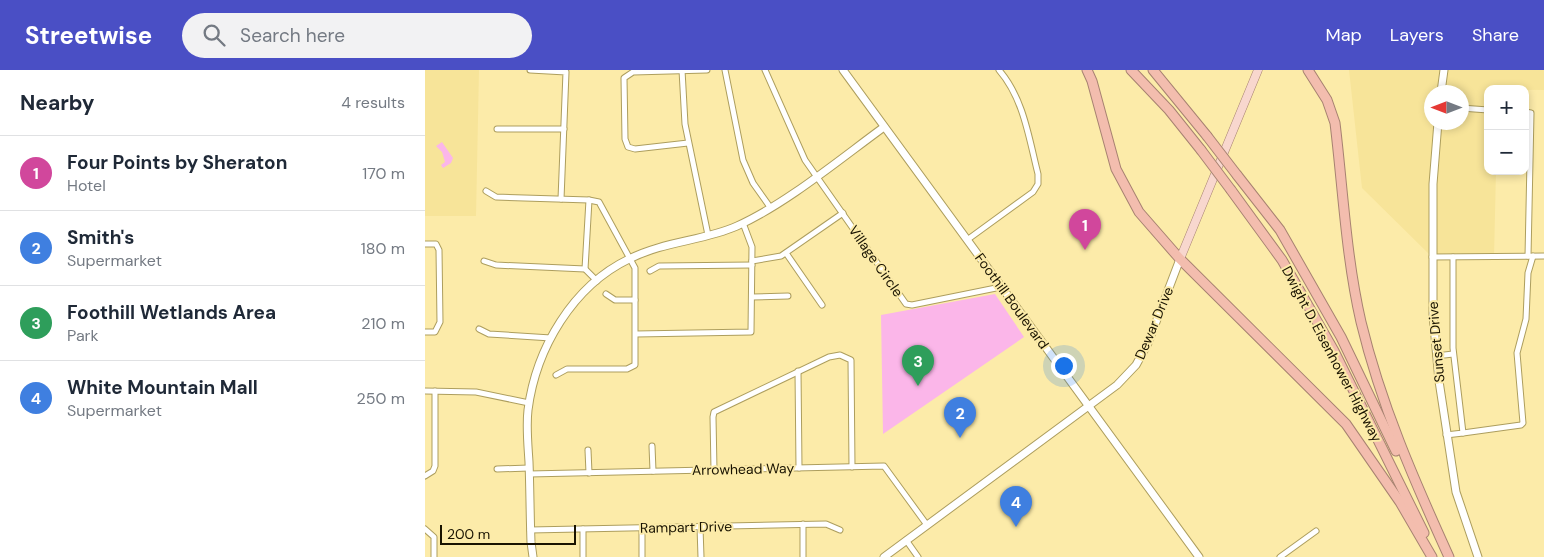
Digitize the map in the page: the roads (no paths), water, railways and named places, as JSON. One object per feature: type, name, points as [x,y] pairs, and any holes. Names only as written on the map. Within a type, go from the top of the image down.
[{"type":"highway","points":[[1087,70],[1092,81],[1116,169],[1126,191],[1139,212],[1180,259],[1346,424],[1400,502],[1432,557]]},
{"type":"highway","name":"Dwight D. Eisenhower Highway","points":[[1131,70],[1169,110],[1201,150],[1282,260],[1334,352],[1436,557]]},
{"type":"highway","name":"Dwight D. Eisenhower Highway","points":[[1153,70],[1280,230],[1341,337],[1448,557]]},
{"type":"highway","points":[[1308,70],[1327,100],[1335,123],[1351,268],[1373,368],[1405,460],[1448,557]]},
{"type":"main road","name":"Dewar Drive","points":[[1180,259],[1258,70]]},
{"type":"street","points":[[530,70],[566,72],[561,199]]},
{"type":"street","points":[[682,70],[683,110],[688,143],[709,236]]},
{"type":"street","points":[[688,143],[631,149],[628,147],[625,139],[623,82],[626,74],[633,72],[707,70]]},
{"type":"street","points":[[725,70],[743,160],[753,183],[770,207]]},
{"type":"street","points":[[650,271],[659,266],[752,263],[777,257],[786,253],[843,213],[799,150],[788,119],[765,70]]},
{"type":"street","name":"Foothill Boulevard","points":[[843,70],[1199,557]]},
{"type":"street","points":[[967,240],[1033,192],[1038,184],[1038,174],[1018,102],[999,70]]},
{"type":"street","points":[[1442,85],[1444,70]]},
{"type":"street","points":[[1469,109],[1484,110]]},
{"type":"street","points":[[533,557],[530,530],[527,416],[540,362],[551,338],[567,311],[597,281],[630,259],[672,243],[709,236],[743,223],[817,176],[885,127]]},
{"type":"street","points":[[497,129],[564,129]]},
{"type":"street","name":"Sunset Drive","points":[[1437,130],[1433,184],[1433,315],[1446,436],[1456,492],[1478,557]]},
{"type":"street","points":[[1446,436],[1521,426],[1523,423],[1517,353],[1526,319],[1528,272],[1531,256],[1528,130]]},
{"type":"street","points":[[486,191],[496,197],[595,200],[602,205],[635,272],[636,334],[635,362],[633,367],[567,369],[556,375]]},
{"type":"street","points":[[585,269],[589,200]]},
{"type":"street","name":"Village Circle","points":[[843,213],[906,304],[913,305],[1001,286]]},
{"type":"street","points":[[636,334],[751,332],[752,263],[750,240],[743,223]]},
{"type":"street","points":[[425,244],[436,244],[439,250],[440,322],[435,332],[425,332]]},
{"type":"street","points":[[786,253],[821,305]]},
{"type":"street","points":[[1432,257],[1544,256]]},
{"type":"street","points":[[1453,257],[1453,354],[1463,433]]},
{"type":"street","name":"Dewar Drive","points":[[884,557],[1089,408],[1117,385],[1136,365],[1148,343],[1180,259]]},
{"type":"street","points":[[484,261],[496,265],[585,269],[597,281]]},
{"type":"street","points":[[606,294],[615,300],[635,300]]},
{"type":"street","points":[[753,296],[788,296]]},
{"type":"street","points":[[479,328],[489,334],[551,338]]},
{"type":"street","points":[[1437,356],[1453,354]]},
{"type":"street","points":[[714,470],[714,412],[829,357],[846,356],[851,360],[852,467]]},
{"type":"street","points":[[798,371],[799,468]]},
{"type":"street","points":[[425,391],[476,392],[529,403]]},
{"type":"street","points":[[427,475],[435,466],[435,391]]},
{"type":"street","points":[[653,446],[653,471]]},
{"type":"street","points":[[589,450],[589,473]]},
{"type":"street","name":"Arrowhead Way","points":[[497,468],[589,473],[884,466],[927,524]]},
{"type":"street","points":[[803,524],[803,557]]},
{"type":"street","name":"Rampart Drive","points":[[530,530],[803,524],[825,524],[840,530]]},
{"type":"street","points":[[700,527],[701,557]]},
{"type":"street","points":[[642,528],[642,557]]},
{"type":"street","points":[[425,529],[433,537],[434,557]]},
{"type":"street","points":[[583,529],[583,557]]},
{"type":"street","points":[[1280,557],[1316,531]]},
{"type":"street","points":[[906,540],[918,557]]},
{"type":"place","name":"Four Points by Sheraton","points":[[1085,250]]},
{"type":"place","name":"Foothill Wetlands Area","points":[[918,386]]},
{"type":"place","name":"Smith's","points":[[960,438]]},
{"type":"place","name":"White Mountain Mall","points":[[1016,527]]}]
